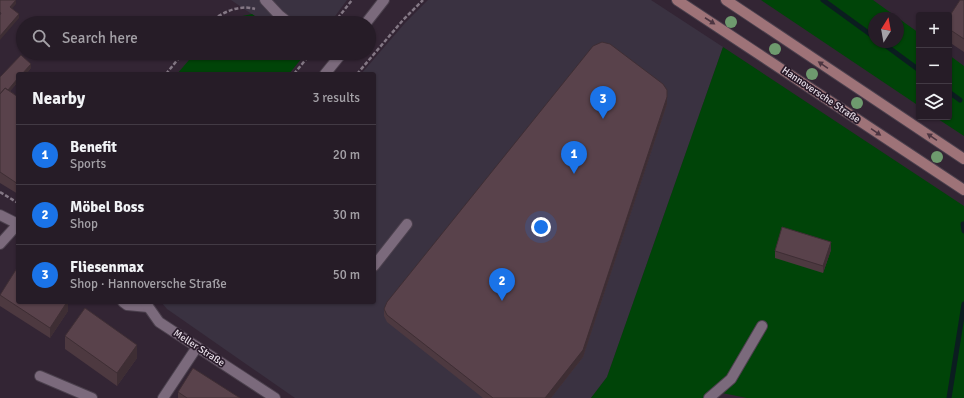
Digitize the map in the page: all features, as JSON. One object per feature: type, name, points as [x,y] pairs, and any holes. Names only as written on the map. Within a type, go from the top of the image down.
[{"type":"main road","name":"Hannoversche Straße","points":[[677,0],[964,190]]},
{"type":"main road","points":[[726,0],[964,159]]},
{"type":"street","points":[[265,0],[278,16]]},
{"type":"street","points":[[371,16],[384,0]]},
{"type":"street","points":[[326,72],[334,60]]},
{"type":"street","points":[[0,215],[16,223]]},
{"type":"street","points":[[376,263],[407,224]]},
{"type":"street","points":[[0,244],[16,226]]},
{"type":"street","name":"Meller Straße","points":[[126,304],[146,305],[159,322],[275,398]]},
{"type":"street","points":[[710,398],[731,379],[762,326]]},
{"type":"street","points":[[162,398],[197,347]]},
{"type":"street","points":[[40,376],[92,398]]},
{"type":"path","points":[[339,16],[352,0]]},
{"type":"path","points":[[376,52],[403,20],[423,0]]},
{"type":"path","points":[[220,16],[229,11],[246,6],[278,16]]},
{"type":"path","points":[[168,72],[177,60]]},
{"type":"path","points":[[296,72],[305,60]]},
{"type":"path","points":[[359,72],[369,60]]},
{"type":"path","points":[[0,192],[16,202]]},
{"type":"shaded area","points":[[231,0],[347,0],[335,16],[255,16]]},
{"type":"shaded area","points":[[428,0],[651,0],[723,47],[607,377],[591,398],[295,398],[167,309],[163,304],[376,304],[376,72],[363,72],[373,60],[376,60],[376,57],[405,23]]},
{"type":"green space","points":[[761,0],[873,0],[890,12],[868,12],[868,48],[904,48],[904,22],[916,31],[916,104]]},
{"type":"green space","points":[[252,14],[255,16],[242,16]]},
{"type":"green space","points":[[723,47],[964,206],[964,398],[747,398],[717,392],[709,398],[591,398],[607,377]]},
{"type":"green space","points":[[952,57],[964,66],[964,136],[940,120],[952,120]]},
{"type":"green space","points":[[189,60],[300,60],[291,72],[179,72]]},
{"type":"building","points":[[0,0],[16,0],[10,7],[19,14],[0,36],[1,13]]},
{"type":"building","points":[[960,0],[964,0],[964,39],[952,31],[952,12]]},
{"type":"building","points":[[602,42],[610,44],[663,84],[667,90],[667,97],[583,350],[545,398],[493,398],[387,315],[384,309],[387,302],[593,46]]},
{"type":"building","points":[[16,60],[27,60],[31,64],[24,72],[16,72],[16,80],[8,90],[5,88],[0,94],[0,77]]},
{"type":"building","points":[[5,88],[16,96],[16,183],[0,172],[0,94]]},
{"type":"building","points":[[782,227],[831,242],[823,266],[775,251]]},
{"type":"building","points":[[16,270],[16,304],[66,304],[50,328],[0,295]]},
{"type":"building","points":[[85,308],[137,345],[117,373],[65,336]]},
{"type":"building","points":[[193,368],[240,398],[187,398],[178,392]]},
{"type":"waterway","points":[[823,0],[868,33]]},
{"type":"waterway","points":[[889,48],[916,68]]},
{"type":"waterway","points":[[952,94],[960,100]]},
{"type":"waterway","points":[[963,224],[964,231]]},
{"type":"waterway","points":[[949,398],[964,304]]},
{"type":"place","name":"Fliesenmax","points":[[603,119]]},
{"type":"place","name":"Benefit","points":[[574,174]]},
{"type":"place","name":"Möbel Boss","points":[[502,301]]}]
